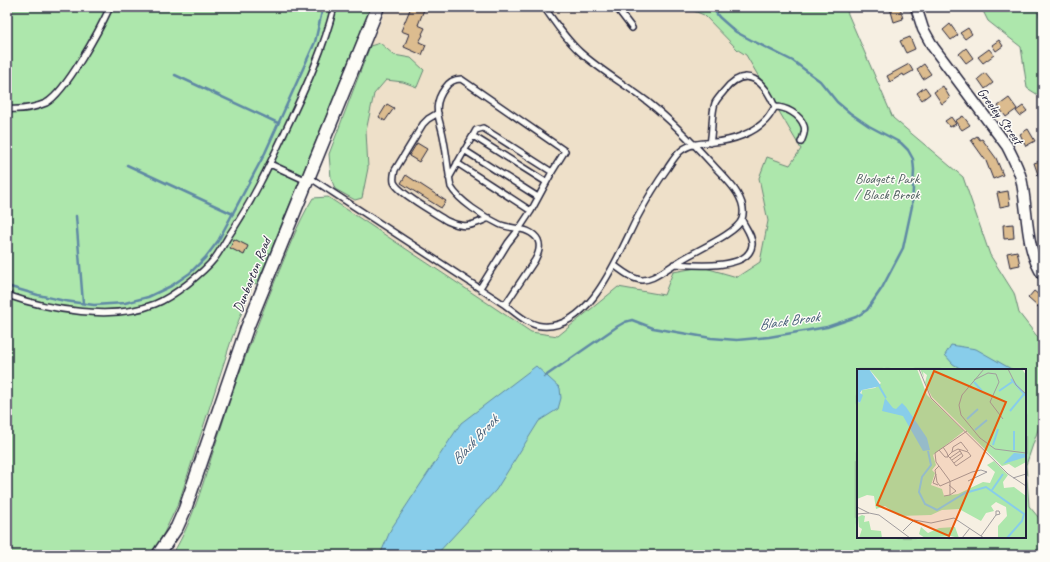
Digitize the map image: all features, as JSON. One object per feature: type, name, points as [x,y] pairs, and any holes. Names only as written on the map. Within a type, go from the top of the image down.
[{"type":"street","name":"Dunbarton Road","points":[[158,555],[171,537],[185,509],[240,348],[378,7]]},
{"type":"street","name":"Greeley Street","points":[[916,7],[923,29],[933,47],[1007,146],[1014,159],[1022,184],[1032,252],[1037,266],[1043,275]]},
{"type":"lane","points":[[7,108],[33,108],[47,102],[60,90],[86,54],[110,7]]},
{"type":"lane","points":[[7,295],[31,303],[78,312],[130,311],[156,304],[184,287],[214,258],[243,215],[270,164],[315,66],[334,7]]},
{"type":"lane","points":[[544,7],[560,30],[581,52],[664,115],[694,144],[736,191],[742,203],[742,220],[731,232],[691,253],[646,280],[638,280],[614,265]]},
{"type":"lane","points":[[616,7],[632,28]]},
{"type":"lane","points":[[710,143],[716,102],[733,81],[742,77],[750,77],[760,83],[770,96],[775,107]]},
{"type":"lane","points":[[480,288],[508,243],[519,229],[531,211],[565,150],[461,79],[456,79],[447,85],[441,93],[438,99],[437,108],[444,136],[451,187],[461,200],[489,218],[504,226],[519,229],[529,231],[536,236],[540,244],[539,252],[506,305]]},
{"type":"lane","points":[[270,164],[308,179],[480,288],[506,305],[525,320],[536,325],[555,325],[567,321],[595,296],[614,265],[638,217],[663,174],[682,150],[694,144],[720,142],[752,130],[767,119],[775,107]]},
{"type":"lane","points":[[775,107],[783,107],[800,119],[804,126],[804,134],[801,142]]},
{"type":"lane","points":[[438,113],[428,118],[423,124],[395,170],[393,175],[394,182],[403,192],[453,224],[462,227],[469,226],[489,218]]},
{"type":"lane","points":[[449,178],[476,130],[482,128],[552,172]]},
{"type":"lane","points":[[473,136],[546,182]]},
{"type":"lane","points":[[464,150],[538,197]]},
{"type":"lane","points":[[457,163],[531,211]]},
{"type":"lane","points":[[674,264],[718,266],[739,260],[750,251],[752,245],[752,239],[742,220]]},
{"type":"shaded area","points":[[387,7],[684,7],[704,15],[738,50],[793,82],[806,142],[790,165],[759,178],[768,221],[760,262],[737,277],[702,267],[664,295],[618,287],[558,336],[531,332],[328,197],[335,189],[355,200],[368,168],[366,131],[374,94],[386,80],[403,82],[417,87],[411,58],[394,55],[380,44],[370,46]]},
{"type":"green space","points":[[7,7],[371,7],[257,284],[253,283],[232,338],[179,502],[164,533],[154,550],[149,555],[7,555]]},
{"type":"green space","name":"Blodgett Park / Black Brook","points":[[684,7],[845,7],[893,118],[963,177],[990,255],[1014,293],[1019,313],[1043,344],[1043,415],[1026,465],[1029,506],[1043,523],[1043,555],[172,555],[194,510],[246,355],[260,318],[292,239],[313,198],[328,197],[531,332],[558,336],[618,287],[664,295],[673,272],[702,267],[737,277],[760,262],[768,221],[759,178],[767,157],[790,165],[801,149],[746,55],[738,50],[704,15]]},
{"type":"green space","points":[[981,7],[1038,7],[1039,15],[1043,22],[1043,98],[1027,88],[1021,47],[988,21]]},
{"type":"green space","points":[[380,43],[394,55],[411,58],[424,70],[417,87],[403,82],[386,80],[374,94],[366,131],[368,168],[362,198],[355,200],[335,189],[331,178],[329,154],[370,46]]},
{"type":"water","points":[[951,345],[976,349],[1011,369],[961,369],[953,364],[945,355]]},
{"type":"water","points":[[536,366],[560,388],[561,398],[558,409],[539,421],[496,490],[436,555],[380,555],[391,529],[461,423]]},
{"type":"building","points":[[411,7],[425,7],[418,25],[425,28],[419,42],[426,45],[422,55],[404,47],[409,34],[401,31]]},
{"type":"building","points":[[900,7],[903,19],[894,22],[890,8]]},
{"type":"building","points":[[950,24],[958,35],[951,40],[943,30]]},
{"type":"building","points":[[968,28],[972,34],[965,39],[960,33]]},
{"type":"building","points":[[910,37],[915,49],[906,53],[900,41]]},
{"type":"building","points":[[999,40],[1003,46],[996,51],[992,45]]},
{"type":"building","points":[[966,48],[973,58],[966,63],[959,54]]},
{"type":"building","points":[[989,49],[994,55],[983,63],[978,57]]},
{"type":"building","points":[[909,64],[913,71],[904,76],[903,74],[890,82],[887,76]]},
{"type":"building","points":[[924,64],[931,74],[923,79],[917,69]]},
{"type":"building","points":[[985,73],[993,83],[985,89],[978,79]]},
{"type":"building","points":[[943,86],[950,98],[942,104],[934,92]]},
{"type":"building","points":[[925,87],[930,94],[922,100],[917,93]]},
{"type":"building","points":[[1009,98],[1017,109],[1006,117],[998,106]]},
{"type":"building","points":[[387,104],[394,108],[385,121],[379,117]]},
{"type":"building","points":[[1023,106],[1027,111],[1020,116],[1016,111]]},
{"type":"building","points":[[963,116],[970,125],[962,130],[955,121]]},
{"type":"building","points":[[951,117],[956,124],[950,127],[945,121]]},
{"type":"building","points":[[1028,129],[1035,141],[1026,146],[1020,134]]},
{"type":"building","points":[[977,136],[980,140],[982,139],[996,158],[1003,175],[993,179],[986,161],[971,140]]},
{"type":"building","points":[[417,143],[427,149],[419,162],[409,156]]},
{"type":"building","points":[[1043,160],[1043,186],[1042,186],[1034,163]]},
{"type":"building","points":[[406,175],[446,201],[441,208],[401,183]]},
{"type":"building","points":[[1008,191],[1010,205],[1000,207],[997,193]]},
{"type":"building","points":[[1013,224],[1014,238],[1004,239],[1003,225]]},
{"type":"building","points":[[234,239],[248,246],[244,255],[230,248]]},
{"type":"building","points":[[1017,251],[1020,265],[1010,267],[1007,253]]},
{"type":"building","points":[[1034,291],[1043,298],[1043,301],[1038,307],[1028,298]]},
{"type":"waterway","points":[[7,286],[65,301],[94,305],[125,303],[148,297],[171,286],[190,273],[205,258],[218,241],[265,153],[315,42],[323,7]]},
{"type":"waterway","name":"Black Brook","points":[[544,377],[618,326],[632,320],[653,328],[711,338],[737,340],[769,337],[827,327],[856,317],[867,310],[882,288],[903,248],[912,206],[914,170],[913,159],[908,150],[901,143],[869,126],[850,113],[837,102],[820,81],[793,61],[736,32],[719,17],[712,7]]},
{"type":"waterway","points":[[175,75],[278,123]]},
{"type":"waterway","points":[[127,165],[233,214]]},
{"type":"waterway","points":[[76,216],[83,303]]}]
